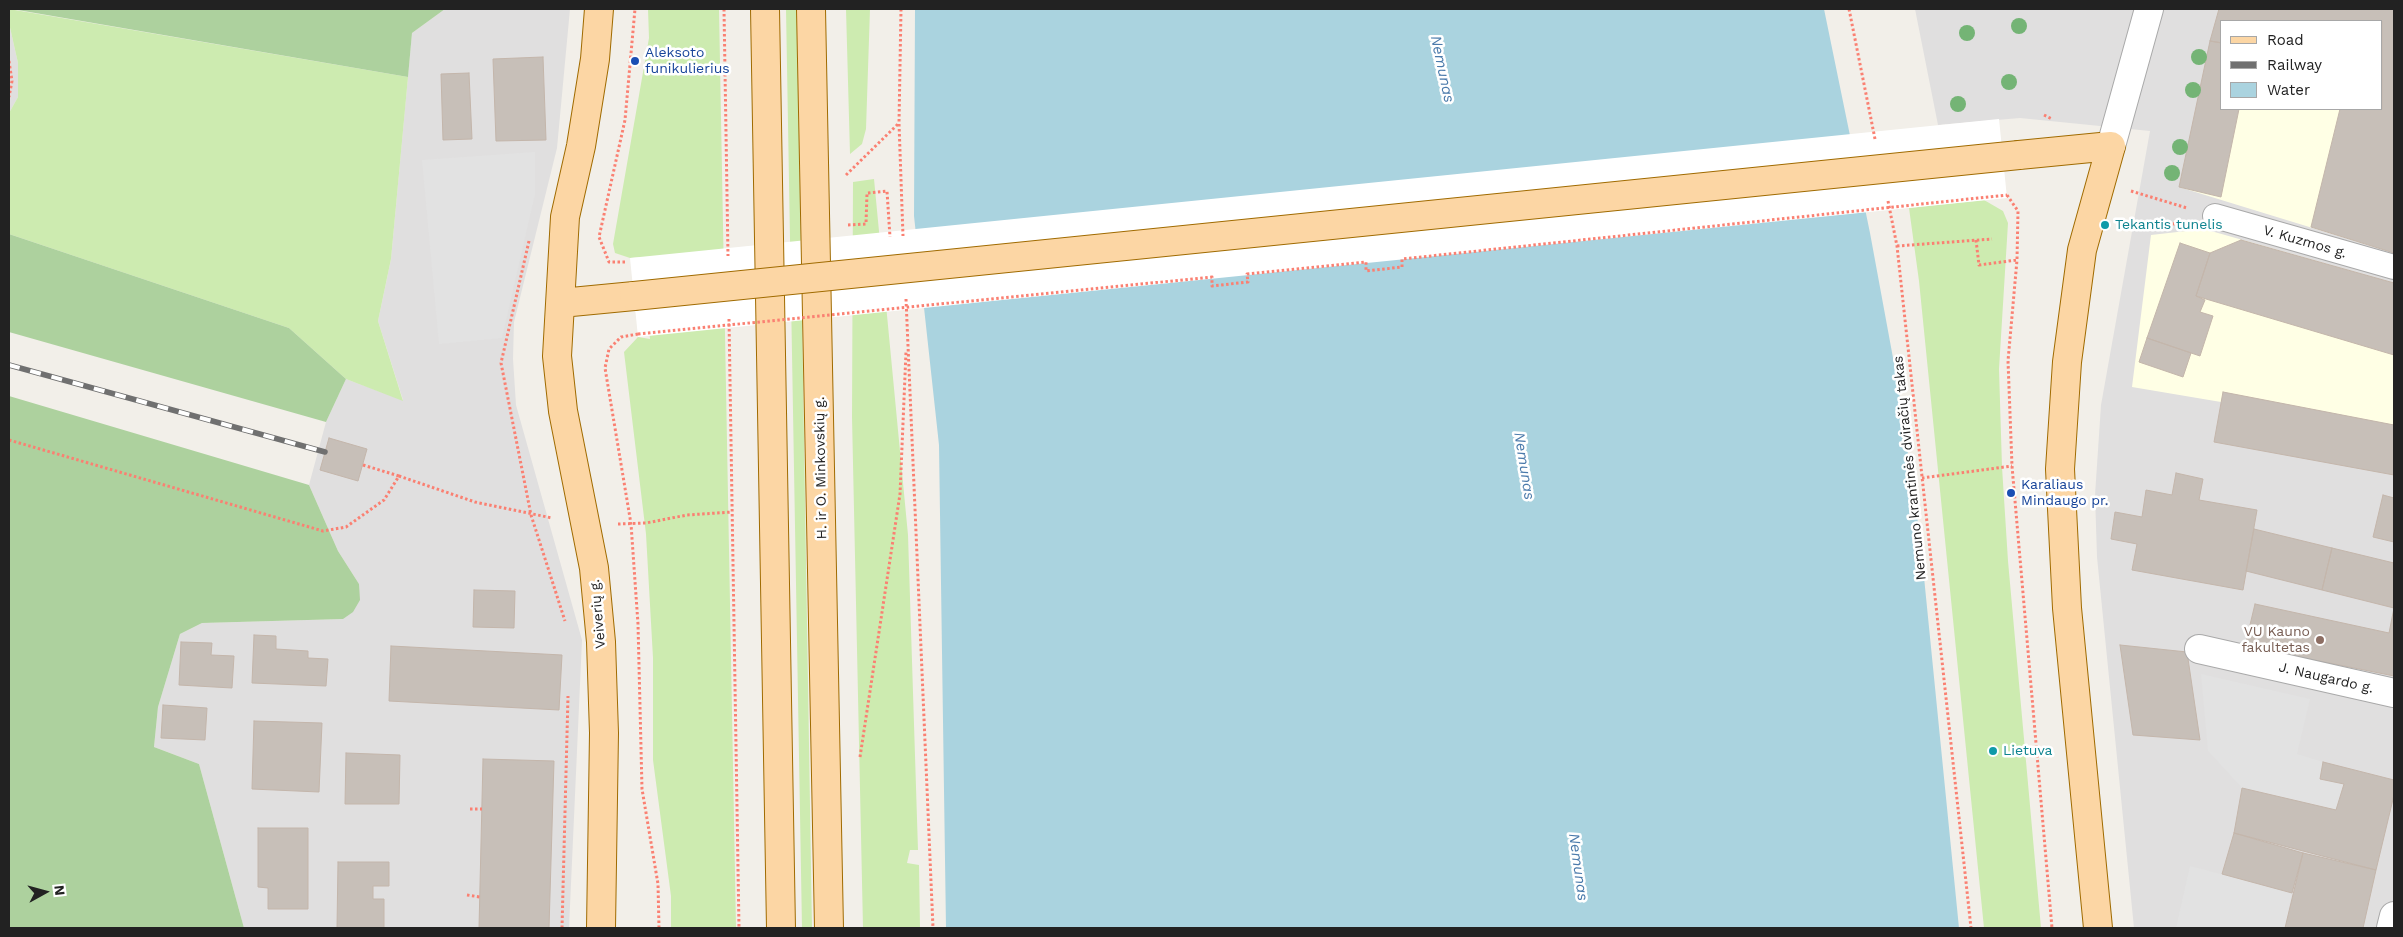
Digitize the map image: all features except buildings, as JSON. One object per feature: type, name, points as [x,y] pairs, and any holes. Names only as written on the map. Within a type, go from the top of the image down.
[{"type":"main road","name":"Veiverių g.","points":[[599,9],[594,69],[581,146],[565,217],[562,304],[556,356],[563,411],[594,568],[601,642],[604,733],[601,928]]},
{"type":"main road","points":[[765,9],[782,928]]},
{"type":"main road","name":"H. ir O. Minkovskių g.","points":[[812,9],[829,928]]},
{"type":"main road","points":[[562,304],[634,296],[899,281],[2111,146],[2082,250],[2067,362],[2060,469],[2067,608],[2098,928]]},
{"type":"street","points":[[2111,146],[2149,9]]},
{"type":"street","name":"V. Kuzmos g.","points":[[2215,216],[2394,267]]},
{"type":"street","name":"J. Naugardo g.","points":[[2199,649],[2394,693]]},
{"type":"street","points":[[2391,928],[2394,916]]},
{"type":"path","points":[[630,262],[609,262],[599,237],[625,120],[635,9]]},
{"type":"path","points":[[724,9],[728,266]]},
{"type":"path","points":[[901,9],[898,123],[904,242]]},
{"type":"path","points":[[1850,9],[1876,142]]},
{"type":"path","points":[[9,61],[12,81],[9,97]]},
{"type":"path","points":[[841,181],[898,123]]},
{"type":"path","points":[[842,226],[866,224],[866,192],[887,191],[907,331],[933,928]]},
{"type":"path","points":[[659,928],[658,884],[642,789],[638,624],[632,524],[605,368],[609,350],[621,337],[1212,277],[1212,286],[1248,282],[1246,274],[1366,262],[1366,271],[1402,267],[1402,259],[2007,195],[2018,211],[2017,260],[2008,361],[2012,466],[2052,928]]},
{"type":"path","name":"Nemuno krantinės dviračių takas","points":[[1887,199],[1897,246],[1971,928]]},
{"type":"path","points":[[531,234],[501,363],[532,515],[566,626]]},
{"type":"path","points":[[1897,246],[1992,239]]},
{"type":"path","points":[[1976,240],[1979,265],[2017,260]]},
{"type":"path","points":[[729,315],[739,928]]},
{"type":"path","points":[[860,760],[900,494],[907,331]]},
{"type":"path","points":[[9,440],[323,531],[346,527],[384,500],[398,476]]},
{"type":"path","points":[[363,465],[475,502],[532,515]]},
{"type":"path","points":[[1922,478],[2012,466]]},
{"type":"path","points":[[632,524],[688,515],[732,512]]},
{"type":"path","points":[[562,928],[568,694]]},
{"type":"path","points":[[470,809],[482,809]]},
{"type":"path","points":[[467,895],[480,896]]},
{"type":"shaded area","points":[[445,9],[570,9],[557,148],[514,322],[513,359],[516,405],[582,640],[569,928],[244,928],[199,764],[154,747],[158,707],[180,634],[202,623],[343,619],[359,584],[338,551],[309,485],[326,422],[346,379],[403,400],[378,321],[391,259],[412,33]]},
{"type":"shaded area","points":[[1915,9],[2394,9],[2394,928],[2134,928],[2097,557],[2095,495],[2101,405],[2150,131],[2020,118],[1938,125]]},
{"type":"shaded area","points":[[2219,9],[2394,9],[2394,253],[2179,187]]},
{"type":"shaded area","points":[[9,23],[18,63],[18,97],[9,113]]},
{"type":"shaded area","points":[[535,152],[535,194],[502,338],[439,344],[422,160]]},
{"type":"shaded area","points":[[2204,229],[2394,283],[2394,425],[2223,392],[2221,402],[2132,387],[2151,235]]},
{"type":"shaded area","points":[[2201,674],[2310,699],[2297,754],[2323,762],[2320,780],[2344,784],[2336,810],[2242,788],[2208,751]]},
{"type":"shaded area","points":[[2190,866],[2292,893],[2285,928],[2176,928]]},
{"type":"green space","points":[[9,9],[408,77],[391,259],[378,321],[403,401],[346,379],[289,328],[9,234],[9,113],[18,97],[18,63],[9,23]]},
{"type":"green space","points":[[12,9],[445,9],[412,33],[408,77]]},
{"type":"green space","points":[[648,9],[719,9],[736,928],[671,928],[671,896],[653,760],[653,658],[646,534],[624,352],[638,337],[650,339],[642,257],[630,258],[615,253],[613,244],[649,38]]},
{"type":"green space","points":[[786,9],[797,9],[812,928],[802,928]]},
{"type":"green space","points":[[846,9],[870,9],[866,129],[862,144],[850,154]]},
{"type":"green space","points":[[874,179],[908,535],[918,850],[910,850],[907,863],[919,865],[920,928],[863,928],[852,417],[853,182]]},
{"type":"green space","points":[[1984,200],[2003,211],[2008,223],[1999,369],[2002,467],[2008,561],[2041,928],[1984,928],[1919,281],[1909,208]]},
{"type":"green space","points":[[9,234],[289,328],[346,379],[326,422],[9,332]]},
{"type":"green space","points":[[9,396],[309,485],[338,551],[359,584],[360,600],[353,612],[343,619],[202,623],[180,634],[158,707],[154,747],[199,764],[244,928],[9,928]]},
{"type":"water","name":"Nemunas","points":[[915,9],[1824,9],[1870,233],[1898,385],[1920,537],[1959,928],[946,928],[939,445],[914,216]]},
{"type":"pier","points":[[1999,119],[2007,198],[638,337],[630,258]]},
{"type":"railway","points":[[9,365],[325,452]]},
{"type":"place","name":"Aleksoto funikulierius","points":[[635,61]]},
{"type":"place","name":"Tekantis tunelis","points":[[2105,225]]},
{"type":"place","name":"Karaliaus Mindaugo pr.","points":[[2011,493]]},
{"type":"place","name":"VU Kauno fakultetas","points":[[2320,640]]},
{"type":"place","name":"Lietuva","points":[[1993,751]]}]
